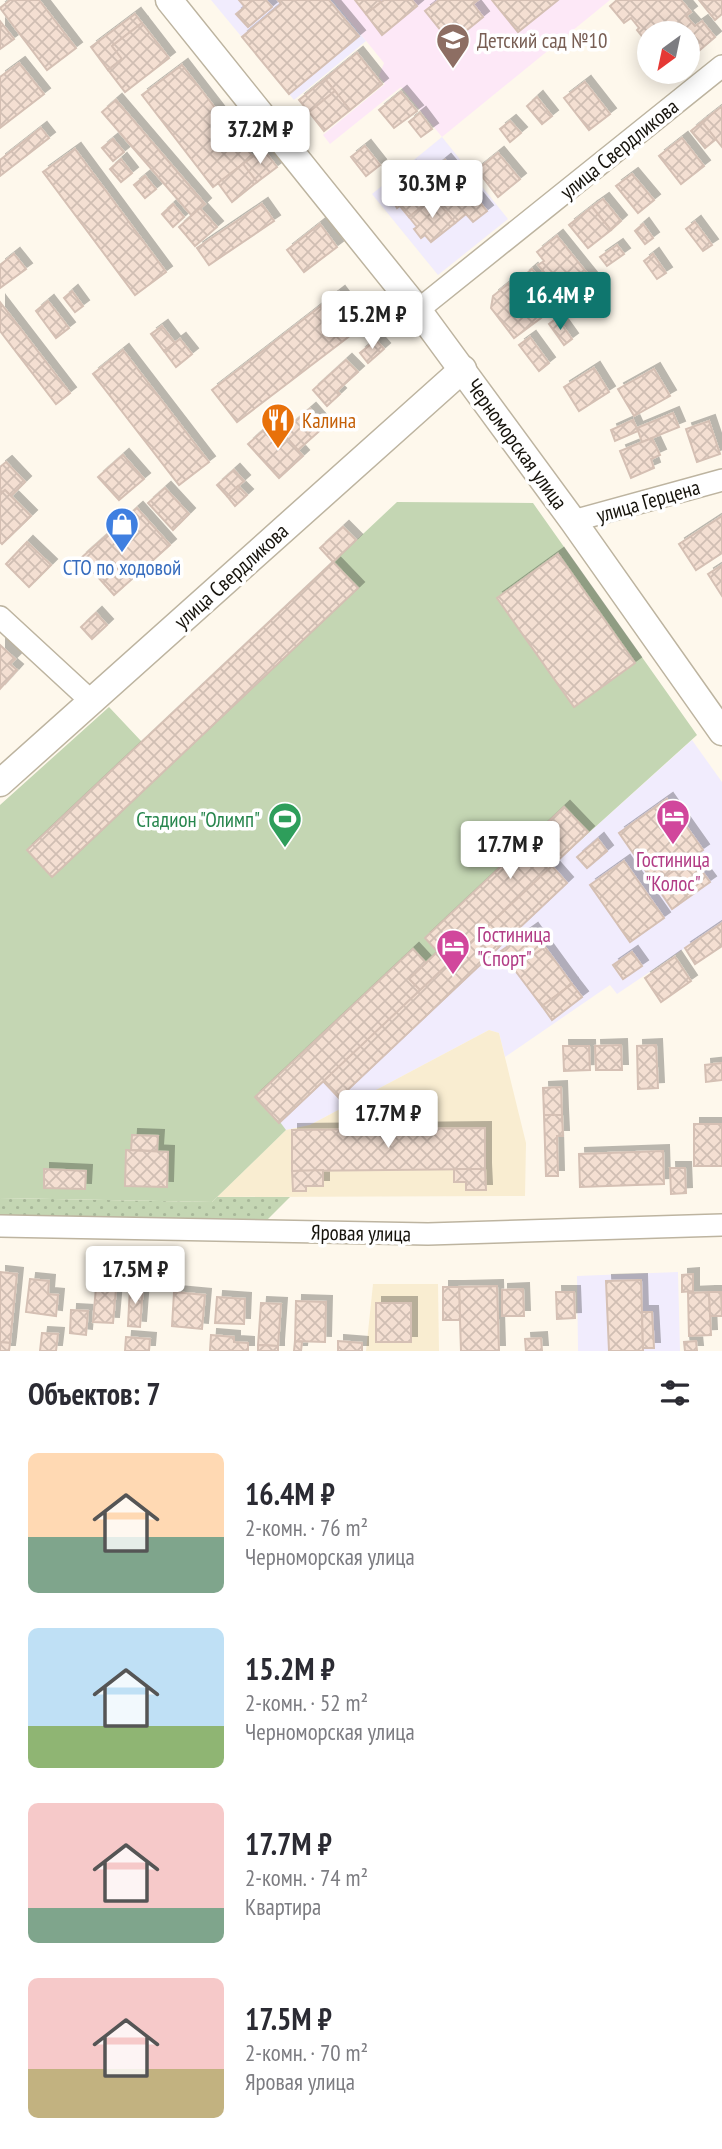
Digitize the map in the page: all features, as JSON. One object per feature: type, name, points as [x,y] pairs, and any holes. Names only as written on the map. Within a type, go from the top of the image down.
[{"type":"street","name":"Черноморская улица","points":[[169,0],[463,369],[722,732]]},
{"type":"street","name":"улица Свердликова","points":[[418,310],[722,66]]},
{"type":"street","name":"улица Свердликова","points":[[0,783],[463,369]]},
{"type":"street","name":"улица Герцена","points":[[573,521],[722,480]]},
{"type":"street","points":[[0,617],[91,701]]},
{"type":"street","name":"Яровая улица","points":[[0,1226],[428,1234],[722,1225]]},
{"type":"shaded area","points":[[211,0],[333,0],[366,41],[294,100]]},
{"type":"shaded area","name":"Детский сад №10","points":[[333,0],[610,0],[442,137],[401,87],[330,144],[323,135],[385,84],[379,76],[384,63]]},
{"type":"shaded area","points":[[442,137],[508,219],[438,275],[372,194]]},
{"type":"shaded area","points":[[692,740],[722,782],[722,923],[617,994],[610,985],[505,1057],[499,1033],[489,1030],[310,1125],[286,1130],[279,1123],[323,1081],[339,1097],[567,882],[552,866]]},
{"type":"shaded area","points":[[489,1030],[499,1033],[526,1143],[525,1196],[217,1197],[286,1130],[310,1125]]},
{"type":"shaded area","points":[[678,1272],[680,1351],[578,1351],[577,1276]]},
{"type":"shaded area","points":[[373,1284],[438,1284],[439,1351],[366,1351]]},
{"type":"green space","name":"Стадион \"Олимп\"","points":[[397,502],[533,503],[697,735],[552,866],[567,883],[339,1098],[323,1082],[280,1122],[286,1130],[212,1202],[0,1198],[0,805],[109,707],[142,742]]},
{"type":"green space","points":[[217,1197],[290,1197],[264,1223],[0,1217],[0,1198],[212,1202]]},
{"type":"building","points":[[10,0],[39,0],[76,48],[47,70],[0,8]]},
{"type":"building","points":[[239,0],[253,0],[245,7]]},
{"type":"building","points":[[253,0],[266,0],[272,7],[248,27],[236,14]]},
{"type":"building","points":[[278,0],[329,0],[359,36],[289,94],[242,37],[281,4]]},
{"type":"building","points":[[355,0],[379,0],[381,2],[366,14]]},
{"type":"building","points":[[384,0],[412,0],[417,6],[382,35],[366,14]]},
{"type":"building","points":[[439,0],[478,0],[473,4],[483,17],[451,43],[425,11]]},
{"type":"building","points":[[492,0],[558,0],[518,32]]},
{"type":"building","points":[[617,0],[681,0],[691,12],[686,16],[690,21],[637,21],[637,26],[631,18],[624,23],[610,6]]},
{"type":"building","points":[[699,0],[722,0],[722,14],[715,20]]},
{"type":"building","points":[[135,14],[142,23],[112,46],[122,59],[108,70],[91,47]]},
{"type":"building","points":[[0,21],[14,39],[0,49]]},
{"type":"building","points":[[702,21],[715,37],[700,50],[700,22]]},
{"type":"building","points":[[142,23],[169,58],[125,92],[108,70],[122,59],[112,46]]},
{"type":"building","points":[[357,53],[382,84],[350,110],[325,79]]},
{"type":"building","points":[[19,63],[44,94],[0,128],[0,77]]},
{"type":"building","points":[[182,65],[253,157],[213,187],[142,95]]},
{"type":"building","points":[[325,79],[335,91],[309,112],[299,100]]},
{"type":"building","points":[[585,82],[610,114],[589,130],[564,98]]},
{"type":"building","points":[[335,91],[350,110],[324,131],[309,112]]},
{"type":"building","points":[[401,92],[417,111],[394,128],[379,110]]},
{"type":"building","points":[[537,97],[552,116],[542,124],[527,106]]},
{"type":"building","points":[[116,100],[205,204],[192,216],[102,112]]},
{"type":"building","points":[[721,107],[722,109],[722,147],[702,122]]},
{"type":"building","points":[[420,113],[432,129],[421,137],[409,122]]},
{"type":"building","points":[[510,121],[521,133],[510,142],[500,129]]},
{"type":"building","points":[[702,122],[716,139],[705,148],[691,131]]},
{"type":"building","points":[[41,128],[49,138],[0,176],[0,160]]},
{"type":"building","points":[[682,138],[704,166],[681,184],[659,156]]},
{"type":"building","points":[[113,139],[124,152],[113,161],[102,148]]},
{"type":"building","points":[[365,146],[380,165],[366,176],[351,157]]},
{"type":"building","points":[[75,149],[166,272],[135,295],[43,172]]},
{"type":"building","points":[[263,149],[277,167],[257,182],[243,164]]},
{"type":"building","points":[[498,153],[520,179],[498,197],[477,170]]},
{"type":"building","points":[[121,159],[132,173],[121,182],[110,169]]},
{"type":"building","points":[[445,160],[487,211],[473,222],[466,214],[455,223],[420,181]]},
{"type":"building","points":[[243,164],[257,182],[232,202],[218,183]]},
{"type":"building","points":[[410,167],[434,197],[409,217],[400,206],[397,208],[385,187]]},
{"type":"building","points":[[632,174],[654,200],[638,213],[616,186]]},
{"type":"building","points":[[145,176],[156,189],[145,198],[134,185]]},
{"type":"building","points":[[434,197],[455,223],[431,242],[425,235],[421,238],[409,217]]},
{"type":"building","points":[[603,199],[621,221],[611,230],[592,207]]},
{"type":"building","points":[[173,204],[184,217],[173,227],[162,214]]},
{"type":"building","points":[[262,204],[274,221],[209,265],[197,248]]},
{"type":"building","points":[[592,207],[611,230],[588,248],[569,225]]},
{"type":"building","points":[[200,208],[217,227],[195,246],[179,227]]},
{"type":"building","points":[[695,222],[712,245],[703,251],[686,229]]},
{"type":"building","points":[[320,224],[337,247],[304,272],[287,250]]},
{"type":"building","points":[[643,224],[653,238],[645,244],[635,231]]},
{"type":"building","points":[[557,236],[591,278],[566,298],[538,265],[544,261],[537,252]]},
{"type":"building","points":[[617,245],[624,254],[607,266],[600,257]]},
{"type":"building","points":[[14,254],[26,269],[0,288],[0,265]]},
{"type":"building","points":[[653,254],[666,273],[657,279],[644,261]]},
{"type":"building","points":[[532,269],[551,294],[543,301],[524,276]]},
{"type":"building","points":[[512,281],[541,318],[514,338],[491,308],[493,296]]},
{"type":"building","points":[[72,291],[83,306],[75,312],[64,298]]},
{"type":"building","points":[[339,292],[364,325],[237,422],[212,390]]},
{"type":"building","points":[[551,294],[559,304],[551,310],[543,301]]},
{"type":"building","points":[[48,301],[69,328],[56,338],[36,311]]},
{"type":"building","points":[[0,302],[70,393],[56,404],[0,331]]},
{"type":"building","points":[[557,318],[572,339],[564,345],[549,324]]},
{"type":"building","points":[[162,326],[175,343],[164,351],[151,334]]},
{"type":"building","points":[[530,337],[549,363],[539,371],[519,345]]},
{"type":"building","points":[[180,339],[192,354],[176,367],[164,351]]},
{"type":"building","points":[[376,340],[384,349],[368,363],[360,353]]},
{"type":"building","points":[[123,350],[209,462],[179,485],[93,374]]},
{"type":"building","points":[[346,360],[358,372],[337,391],[340,394],[327,406],[313,390]]},
{"type":"building","points":[[594,368],[609,392],[579,411],[564,387]]},
{"type":"building","points":[[654,369],[670,396],[634,416],[618,389]]},
{"type":"building","points":[[310,409],[325,426],[298,450],[282,433]]},
{"type":"building","points":[[673,413],[679,427],[642,442],[637,428]]},
{"type":"building","points":[[633,420],[638,431],[615,441],[611,430]]},
{"type":"building","points":[[709,421],[720,454],[697,462],[686,429]]},
{"type":"building","points":[[273,422],[303,456],[279,478],[248,444]]},
{"type":"building","points":[[652,438],[660,455],[651,459],[654,468],[631,478],[620,451]]},
{"type":"building","points":[[123,455],[144,479],[119,500],[98,477]]},
{"type":"building","points":[[6,462],[25,482],[11,496],[5,490],[0,493],[0,467]]},
{"type":"building","points":[[234,470],[244,481],[227,496],[217,485]]},
{"type":"building","points":[[238,486],[247,495],[235,506],[227,496]]},
{"type":"building","points":[[165,488],[189,514],[173,530],[148,503]]},
{"type":"building","points":[[5,490],[31,516],[2,544],[0,495]]},
{"type":"building","points":[[137,508],[170,545],[114,595],[81,558]]},
{"type":"building","points":[[722,516],[722,553],[696,570],[679,544]]},
{"type":"building","points":[[343,527],[356,540],[333,562],[320,548]]},
{"type":"building","points":[[27,542],[51,565],[29,587],[6,564]]},
{"type":"building","points":[[558,554],[635,663],[574,707],[497,598]]},
{"type":"building","points":[[333,562],[358,588],[52,877],[27,850]]},
{"type":"building","points":[[722,565],[722,596],[708,574]]},
{"type":"building","points":[[96,613],[107,625],[92,639],[81,627]]},
{"type":"building","points":[[0,645],[15,659],[10,664],[17,670],[0,689]]},
{"type":"building","points":[[667,799],[703,850],[655,884],[619,833]]},
{"type":"building","points":[[564,807],[588,832],[465,948],[454,936],[438,952],[425,938]]},
{"type":"building","points":[[598,839],[607,851],[587,868],[577,857]]},
{"type":"building","points":[[692,858],[710,882],[672,909],[655,884]]},
{"type":"building","points":[[624,861],[664,918],[630,942],[590,885]]},
{"type":"building","points":[[552,866],[567,883],[339,1098],[323,1081]]},
{"type":"building","points":[[722,923],[722,946],[695,964],[685,948]]},
{"type":"building","points":[[532,929],[545,947],[514,969],[501,951]]},
{"type":"building","points":[[454,936],[465,948],[420,990],[409,979]]},
{"type":"building","points":[[545,947],[572,984],[542,1006],[514,969]]},
{"type":"building","points":[[413,949],[426,963],[409,979],[420,990],[279,1123],[255,1097]]},
{"type":"building","points":[[632,952],[642,966],[623,979],[613,965]]},
{"type":"building","points":[[675,957],[691,981],[661,1002],[645,978]]},
{"type":"building","points":[[572,984],[582,997],[552,1020],[542,1006]]},
{"type":"building","points":[[621,1045],[622,1070],[596,1070],[595,1046]]},
{"type":"building","points":[[656,1045],[658,1088],[638,1089],[637,1046]]},
{"type":"building","points":[[563,1046],[589,1046],[590,1070],[564,1071]]},
{"type":"building","points":[[722,1063],[722,1080],[706,1082],[705,1065]]},
{"type":"building","points":[[561,1087],[562,1115],[544,1115],[543,1088]]},
{"type":"building","points":[[544,1115],[562,1115],[563,1136],[557,1136],[558,1176],[546,1176]]},
{"type":"building","points":[[377,1117],[401,1117],[401,1129],[377,1130]]},
{"type":"building","points":[[694,1124],[722,1124],[722,1166],[694,1166]]},
{"type":"building","points":[[485,1128],[485,1169],[292,1171],[292,1130]]},
{"type":"building","points":[[132,1135],[158,1136],[157,1151],[131,1150]]},
{"type":"building","points":[[126,1150],[168,1152],[167,1187],[125,1186]]},
{"type":"building","points":[[663,1151],[664,1184],[580,1187],[579,1154]]},
{"type":"building","points":[[670,1168],[685,1168],[686,1193],[671,1194]]},
{"type":"building","points":[[44,1169],[86,1171],[85,1189],[44,1188]]},
{"type":"building","points":[[454,1169],[485,1169],[486,1190],[466,1190],[466,1182],[454,1182]]},
{"type":"building","points":[[323,1170],[323,1186],[306,1186],[306,1191],[293,1191],[292,1171]]},
{"type":"building","points":[[0,1272],[17,1274],[10,1343],[0,1342]]},
{"type":"building","points":[[693,1274],[693,1291],[682,1292],[682,1275]]},
{"type":"building","points":[[30,1279],[49,1281],[48,1294],[58,1295],[56,1316],[26,1312]]},
{"type":"building","points":[[641,1280],[643,1351],[609,1351],[606,1281]]},
{"type":"building","points":[[130,1286],[143,1287],[140,1327],[128,1326]]},
{"type":"building","points":[[497,1286],[499,1351],[461,1351],[459,1287]]},
{"type":"building","points":[[96,1287],[116,1289],[113,1323],[93,1322]]},
{"type":"building","points":[[443,1287],[459,1287],[460,1320],[443,1320]]},
{"type":"building","points":[[523,1289],[524,1316],[502,1316],[502,1290]]},
{"type":"building","points":[[174,1292],[205,1295],[202,1329],[172,1326]]},
{"type":"building","points":[[556,1292],[574,1292],[575,1318],[557,1319]]},
{"type":"building","points":[[709,1292],[711,1335],[689,1336],[688,1293]]},
{"type":"building","points":[[709,1292],[721,1292],[722,1316],[710,1316]]},
{"type":"building","points":[[217,1297],[245,1299],[244,1324],[215,1323]]},
{"type":"building","points":[[296,1301],[326,1302],[325,1342],[295,1341]]},
{"type":"building","points":[[261,1303],[281,1304],[278,1346],[258,1345]]},
{"type":"building","points":[[376,1303],[411,1303],[411,1342],[376,1342]]},
{"type":"building","points":[[71,1310],[88,1311],[86,1335],[70,1333]]},
{"type":"building","points":[[642,1312],[652,1312],[654,1348],[643,1348]]},
{"type":"building","points":[[42,1333],[58,1334],[56,1351],[40,1351]]},
{"type":"building","points":[[211,1335],[234,1337],[234,1342],[248,1343],[248,1351],[210,1351]]},
{"type":"building","points":[[126,1337],[150,1339],[149,1351],[125,1351]]},
{"type":"building","points":[[541,1338],[542,1351],[526,1351],[525,1339]]},
{"type":"building","points":[[295,1341],[302,1342],[301,1351],[294,1351]]},
{"type":"building","points":[[338,1341],[362,1343],[362,1351],[338,1351]]},
{"type":"building","points":[[696,1341],[697,1351],[685,1351],[684,1342]]},
{"type":"building","points":[[0,1342],[10,1343],[9,1351],[0,1351]]},
{"type":"building","points":[[258,1345],[278,1346],[278,1351],[258,1351]]},
{"type":"place","name":"Детский сад №10","points":[[453,70]]},
{"type":"place","name":"Калина","points":[[278,450]]},
{"type":"place","name":"СТО по ходовой","points":[[122,554]]},
{"type":"place","name":"Гостиница \"Колос\"","points":[[673,846]]},
{"type":"place","name":"Стадион \"Олимп\"","points":[[285,849]]},
{"type":"place","name":"Гостиница \"Спорт\"","points":[[453,976]]}]
